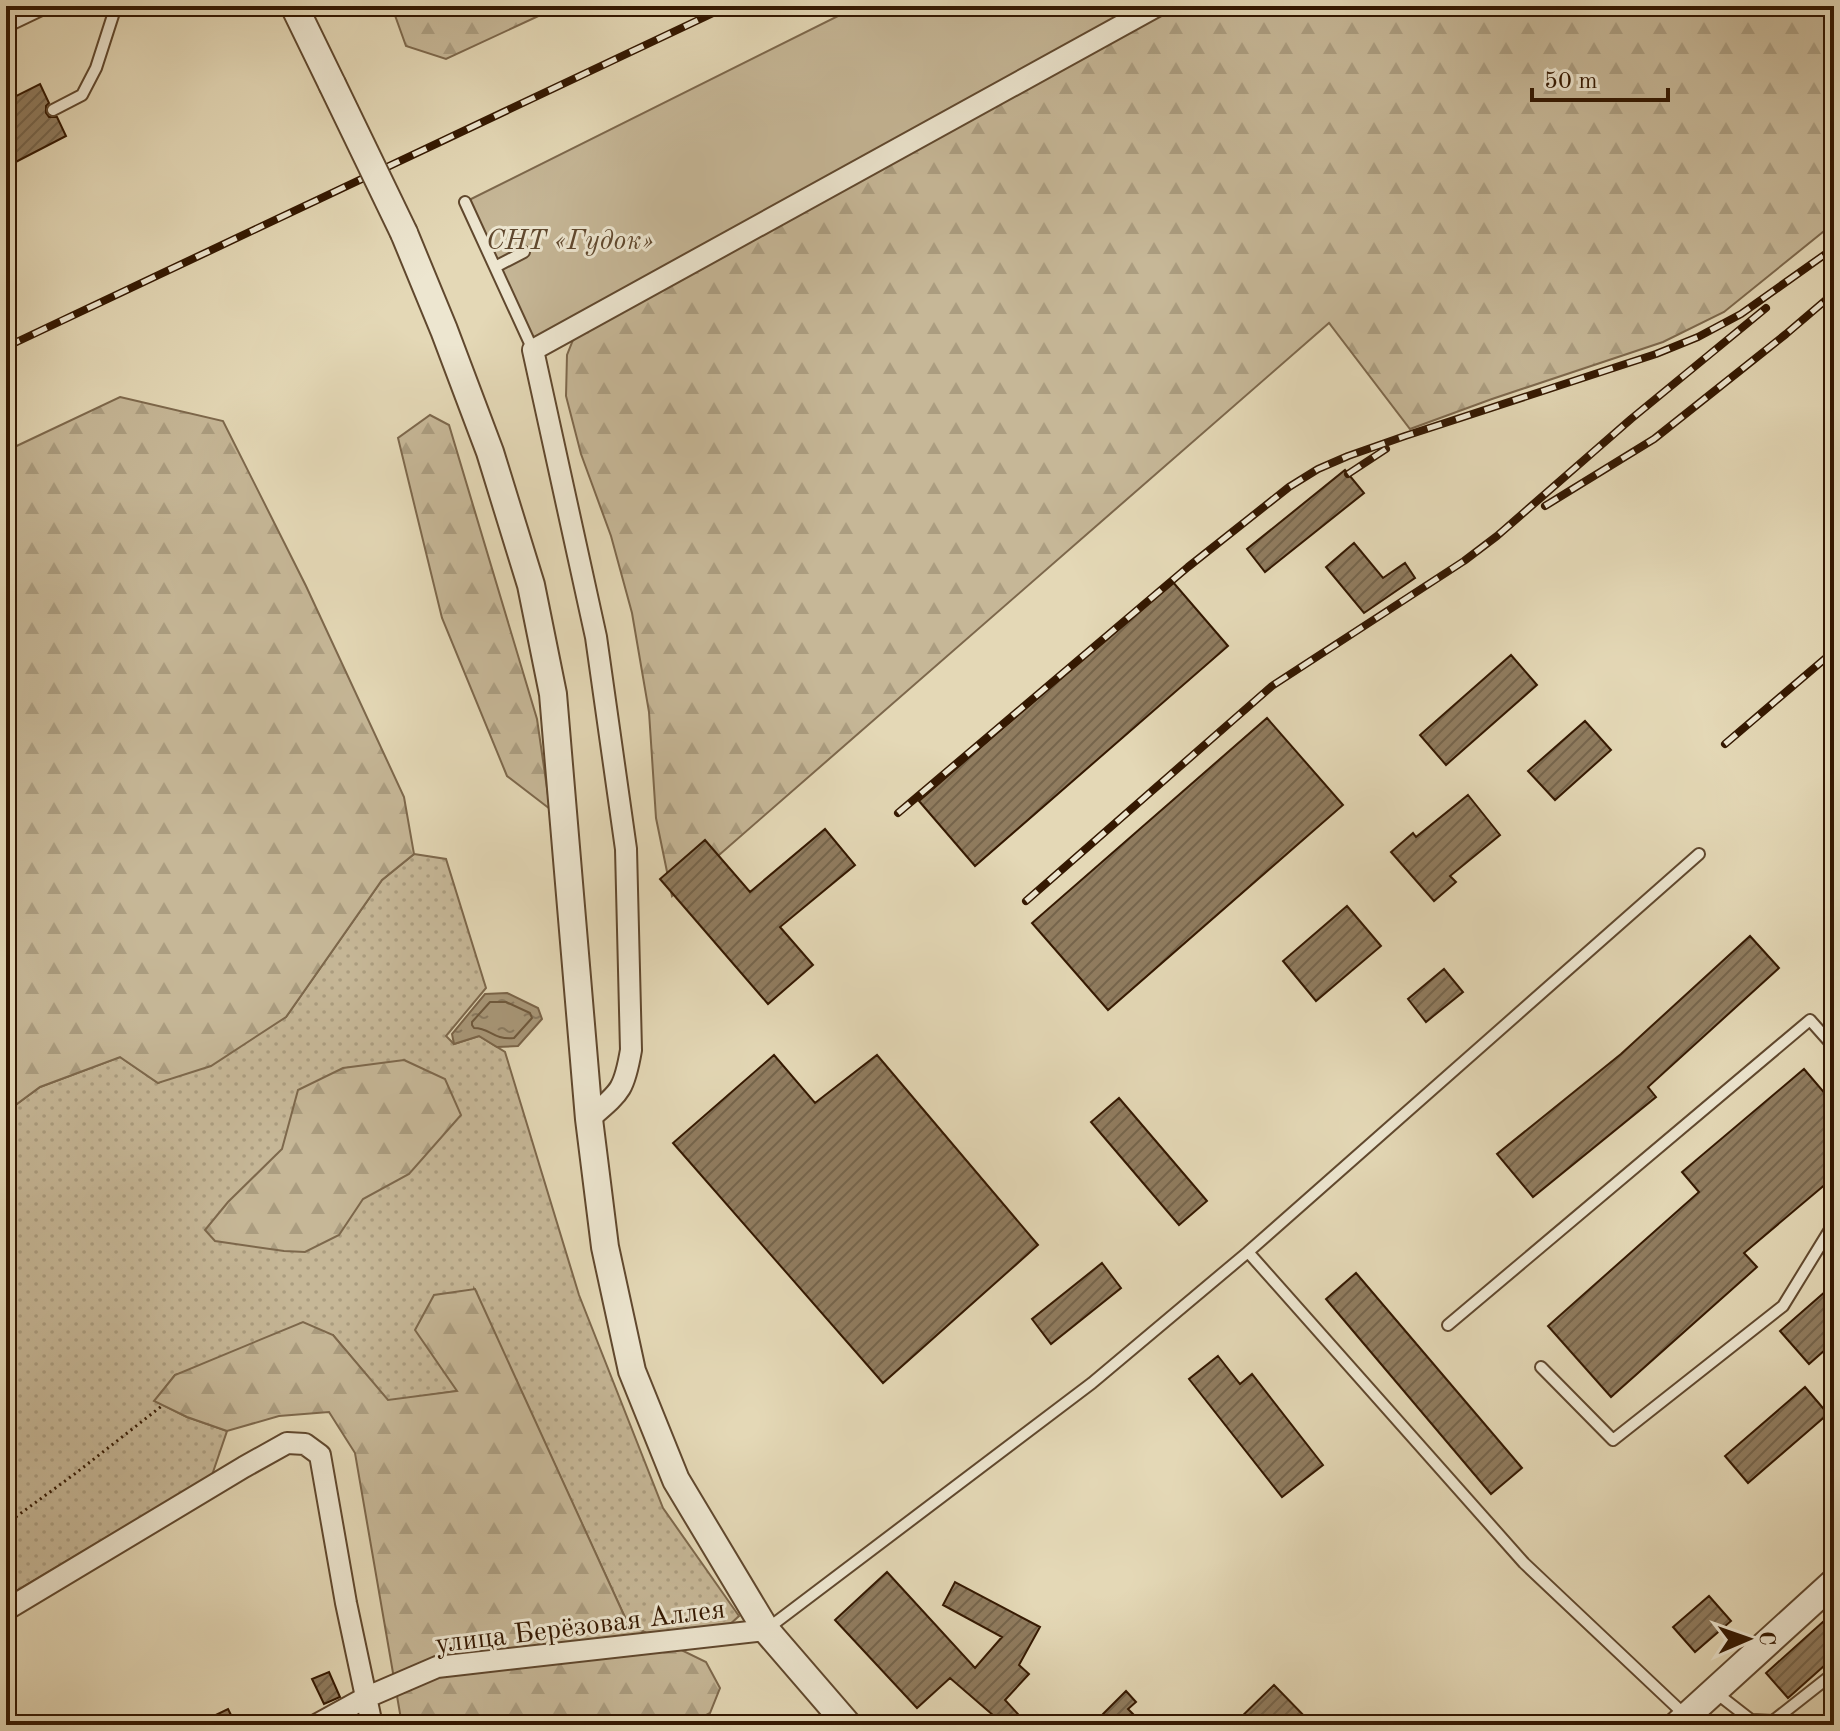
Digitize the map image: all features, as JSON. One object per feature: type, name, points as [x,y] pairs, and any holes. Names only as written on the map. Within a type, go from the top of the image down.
[{"type":"street","points":[[294,6],[404,233],[444,330],[490,452],[531,585],[553,694],[589,1119],[605,1247],[632,1371],[676,1480],[766,1630],[848,1725]]},
{"type":"street","points":[[589,1119],[617,1094],[626,1077],[631,1050],[626,849],[596,637],[533,350],[1157,6]]},
{"type":"street","points":[[6,1610],[287,1443],[305,1444],[320,1455],[346,1603],[372,1725]]},
{"type":"street","points":[[1682,1721],[1834,1582]]},
{"type":"street","name":"улица Берёзовая Аллея","points":[[316,1725],[365,1698],[437,1667],[766,1630]]},
{"type":"lane","points":[[6,27],[50,6]]},
{"type":"lane","points":[[53,110],[82,95],[96,68],[116,6]]},
{"type":"lane","points":[[465,202],[533,350]]},
{"type":"lane","points":[[495,267],[524,252]]},
{"type":"lane","points":[[766,1630],[1092,1383],[1248,1252],[1699,854]]},
{"type":"lane","points":[[1448,1325],[1810,1020],[1834,1047]]},
{"type":"lane","points":[[1541,1367],[1613,1440],[1783,1306],[1834,1223]]},
{"type":"lane","points":[[1248,1252],[1524,1563],[1682,1721]]},
{"type":"lane","points":[[1714,1691],[1751,1720],[1773,1721],[1834,1673]]},
{"type":"path","points":[[6,1524],[163,1405]]},
{"type":"green space","points":[[394,6],[560,6],[446,59],[406,46]]},
{"type":"green space","name":"СНТ «Гудок»","points":[[858,6],[1160,6],[533,350],[465,202]]},
{"type":"green space","points":[[1157,6],[1834,6],[1834,223],[1724,312],[1663,342],[1410,429],[1329,323],[672,896],[656,818],[649,712],[632,613],[611,536],[581,454],[566,396],[567,355],[579,325]]},
{"type":"green space","points":[[120,397],[223,421],[306,586],[404,797],[414,854],[382,880],[286,1017],[211,1066],[158,1083],[120,1057],[40,1087],[6,1112],[6,451]]},
{"type":"green space","points":[[430,415],[449,425],[537,719],[550,809],[507,776],[442,618],[398,438]]},
{"type":"green space","points":[[414,854],[446,859],[486,988],[446,1036],[454,1044],[479,1036],[505,1052],[579,1295],[663,1508],[739,1616],[728,1626],[646,1633],[628,1624],[474,1289],[457,1391],[388,1401],[333,1335],[175,1375],[155,1401],[187,1417],[227,1431],[212,1475],[6,1597],[6,1112],[40,1087],[120,1057],[158,1083],[286,1017],[382,880]]},
{"type":"green space","points":[[404,1060],[445,1079],[461,1115],[409,1174],[363,1199],[339,1235],[305,1252],[215,1241],[205,1230],[228,1202],[282,1149],[298,1090],[343,1068]]},
{"type":"green space","points":[[475,1289],[628,1624],[706,1662],[720,1688],[710,1713],[688,1725],[402,1725],[355,1453],[329,1412],[279,1416],[227,1431],[154,1401],[175,1375],[303,1322],[333,1335],[388,1400],[457,1391],[415,1330],[434,1295]]},
{"type":"water","points":[[507,993],[538,1008],[542,1019],[518,1046],[497,1047],[479,1036],[454,1044],[452,1034],[485,994]]},
{"type":"building","points":[[40,84],[49,103],[46,113],[49,117],[57,117],[66,136],[6,167],[6,101]]},
{"type":"building","points":[[1345,470],[1364,493],[1265,572],[1247,549]]},
{"type":"building","points":[[1354,543],[1383,578],[1405,563],[1415,578],[1364,613],[1326,567]]},
{"type":"building","points":[[1172,581],[1228,646],[975,866],[919,801]]},
{"type":"building","points":[[1511,655],[1537,685],[1446,765],[1420,735]]},
{"type":"building","points":[[1267,718],[1343,805],[1108,1010],[1032,923]]},
{"type":"building","points":[[1585,721],[1611,750],[1555,800],[1528,771]]},
{"type":"building","points":[[1468,795],[1500,835],[1450,876],[1456,882],[1434,901],[1391,852],[1413,833],[1416,837]]},
{"type":"building","points":[[825,829],[855,865],[780,927],[813,965],[768,1004],[660,879],[705,840],[750,892]]},
{"type":"building","points":[[1347,906],[1381,946],[1316,1001],[1283,961]]},
{"type":"building","points":[[1750,936],[1779,968],[1648,1087],[1656,1097],[1533,1197],[1497,1154],[1621,1054]]},
{"type":"building","points":[[1444,969],[1463,992],[1426,1022],[1408,999]]},
{"type":"building","points":[[774,1055],[815,1103],[877,1055],[1038,1245],[883,1383],[673,1143]]},
{"type":"building","points":[[1804,1069],[1834,1104],[1834,1177],[1744,1253],[1757,1267],[1611,1397],[1548,1326],[1699,1192],[1682,1172]]},
{"type":"building","points":[[1119,1098],[1207,1201],[1179,1225],[1091,1122]]},
{"type":"building","points":[[1102,1263],[1121,1288],[1051,1344],[1032,1319]]},
{"type":"building","points":[[1356,1273],[1522,1468],[1491,1494],[1326,1299]]},
{"type":"building","points":[[1834,1284],[1834,1342],[1809,1364],[1780,1331]]},
{"type":"building","points":[[1218,1356],[1240,1384],[1252,1374],[1323,1465],[1282,1497],[1189,1379]]},
{"type":"building","points":[[1805,1387],[1828,1414],[1748,1483],[1725,1456]]},
{"type":"building","points":[[887,1572],[975,1668],[1002,1637],[943,1605],[955,1582],[1040,1627],[1019,1665],[1029,1674],[1005,1700],[1028,1725],[984,1725],[994,1716],[950,1678],[917,1708],[835,1620]]},
{"type":"building","points":[[1709,1596],[1731,1621],[1695,1652],[1673,1627]]},
{"type":"building","points":[[1834,1612],[1834,1657],[1788,1698],[1766,1673]]},
{"type":"building","points":[[329,1672],[340,1697],[324,1704],[312,1679]]},
{"type":"building","points":[[1274,1685],[1313,1725],[1233,1725]]},
{"type":"building","points":[[1126,1691],[1136,1702],[1128,1709],[1144,1725],[1092,1725]]},
{"type":"building","points":[[228,1709],[236,1725],[195,1725]]},
{"type":"railway","points":[[6,347],[728,6]]},
{"type":"railway","points":[[898,813],[1188,567],[1289,487],[1318,469],[1405,436],[1656,354],[1698,337],[1741,314],[1834,248]]},
{"type":"railway","points":[[1545,506],[1654,439],[1834,293]]},
{"type":"railway","points":[[1026,901],[1272,686],[1464,561],[1497,536],[1631,419],[1766,308]]},
{"type":"railway","points":[[1348,474],[1386,449]]},
{"type":"railway","points":[[1725,744],[1834,651]]}]
